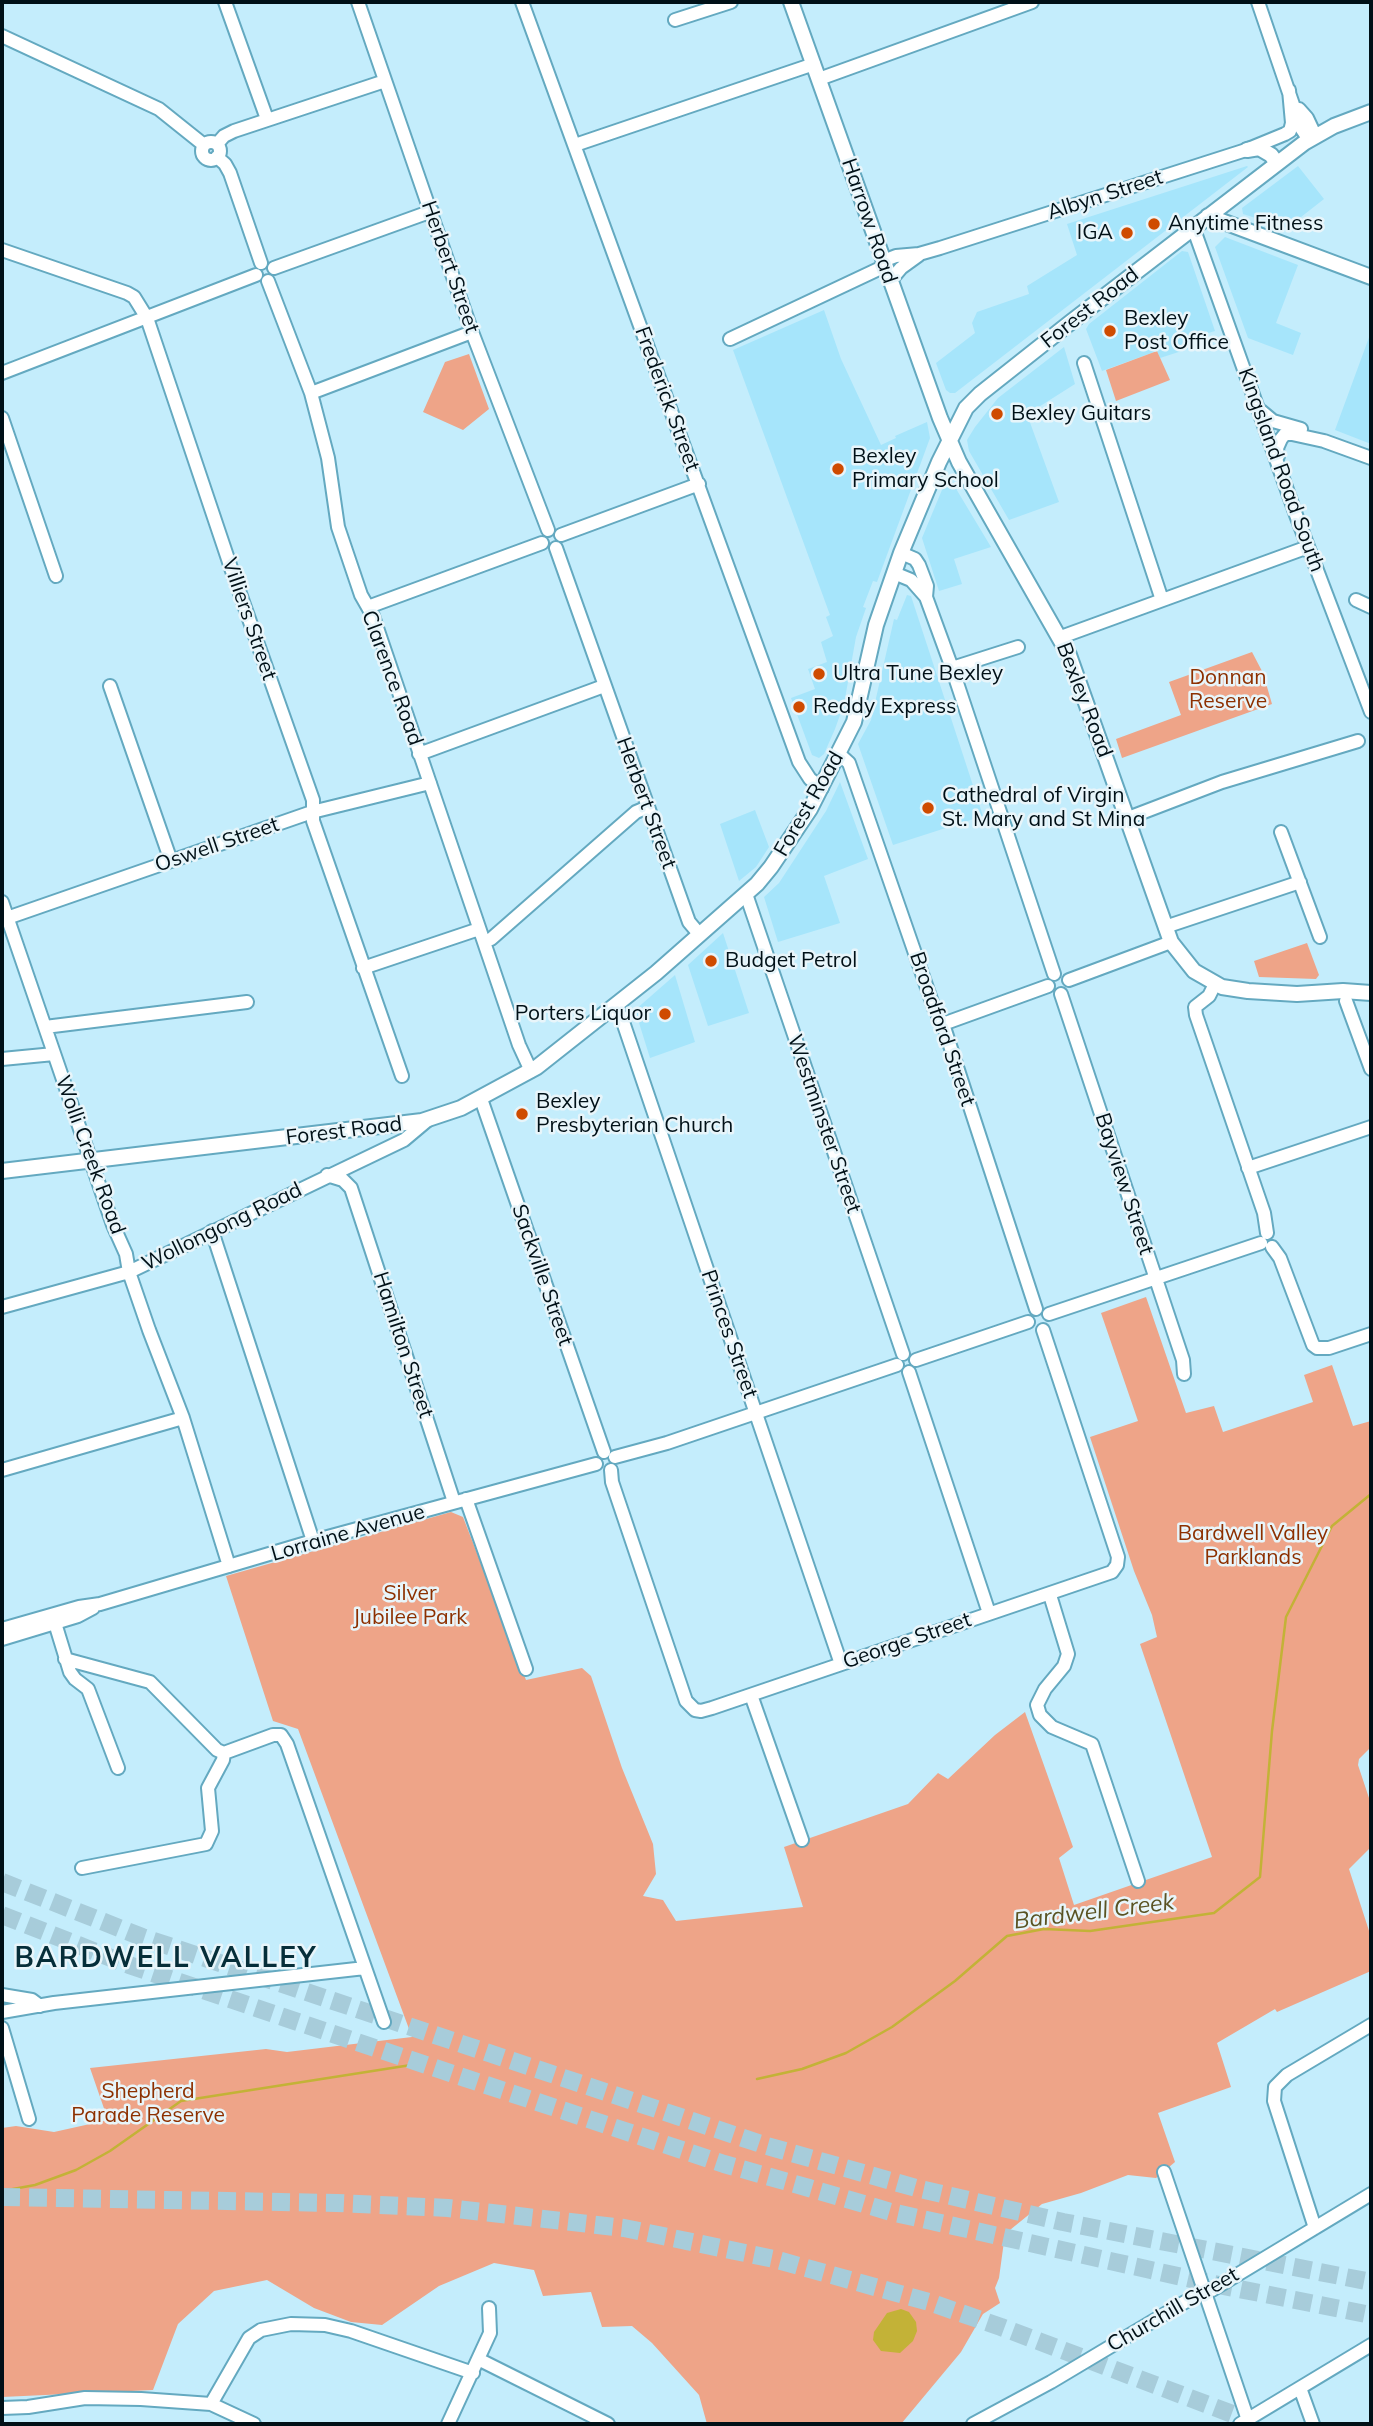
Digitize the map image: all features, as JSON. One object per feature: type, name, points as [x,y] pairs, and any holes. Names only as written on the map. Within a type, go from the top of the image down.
[{"type":"main road","name":"Harrow Road","points":[[791,2],[890,281],[950,440]]},
{"type":"main road","name":"Forest Road","points":[[2,1171],[391,1126],[449,1114],[531,1071],[614,1007],[746,894],[771,867],[822,788],[857,714],[876,625],[901,553],[962,414],[980,394],[1273,166],[1334,125],[1371,112]]},
{"type":"main road","points":[[1247,150],[1273,166]]},
{"type":"main road","points":[[1208,216],[1371,277]]},
{"type":"main road","name":"Bexley Road","points":[[950,440],[959,462],[1061,637],[1171,942],[1195,971],[1215,984],[1248,991],[1371,1002]]},
{"type":"main road","name":"Bexley Road","points":[[1314,995],[1343,991],[1371,993]]},
{"type":"street","points":[[225,2],[267,119]]},
{"type":"street","name":"Herbert Street","points":[[358,2],[472,332],[548,530]]},
{"type":"street","name":"Frederick Street","points":[[522,2],[799,762],[805,774],[822,788]]},
{"type":"street","points":[[675,20],[731,2]]},
{"type":"street","points":[[820,79],[1032,2]]},
{"type":"street","points":[[1258,2],[1289,90],[1312,138]]},
{"type":"street","points":[[2,36],[159,109],[213,149],[230,173],[259,269],[261,281],[268,281],[274,276],[274,268],[269,263],[259,269],[147,318],[2,373]]},
{"type":"street","points":[[575,145],[814,64]]},
{"type":"street","points":[[213,149],[224,136],[267,119],[302,110],[385,81]]},
{"type":"street","name":"Albyn Street","points":[[730,339],[896,256],[919,254],[1247,150],[1290,131],[1293,120],[1289,90]]},
{"type":"street","points":[[274,268],[432,212]]},
{"type":"street","name":"Kingsland Road South","points":[[1194,227],[1308,547],[1371,712]]},
{"type":"street","name":"Villiers Street","points":[[2,250],[127,293],[134,297],[147,318],[313,800],[313,821],[402,1076]]},
{"type":"street","name":"Albyn Street","points":[[890,281],[919,254]]},
{"type":"street","name":"Clarence Road","points":[[268,281],[311,393],[328,458],[338,527],[430,783],[519,1045],[531,1071]]},
{"type":"street","points":[[311,393],[472,332]]},
{"type":"street","points":[[1084,363],[1162,600]]},
{"type":"street","points":[[1256,402],[1268,418],[1371,458]]},
{"type":"street","points":[[2,418],[56,576]]},
{"type":"street","points":[[1284,480],[1277,451],[1283,436],[1292,434],[1324,441]]},
{"type":"street","points":[[561,535],[699,484]]},
{"type":"street","points":[[548,530],[555,530],[561,535],[561,542],[556,548],[548,548],[542,542],[542,535],[548,530]]},
{"type":"street","points":[[368,607],[542,542]]},
{"type":"street","points":[[1061,637],[1308,547]]},
{"type":"street","name":"Herbert Street","points":[[556,548],[689,922],[700,935]]},
{"type":"street","points":[[901,553],[915,559],[919,565],[927,586],[926,597]]},
{"type":"street","points":[[894,573],[911,580],[926,597],[952,668],[1053,993],[1061,994],[1068,990],[1075,978],[1171,942]]},
{"type":"street","points":[[1356,600],[1371,607]]},
{"type":"street","points":[[952,668],[1018,647]]},
{"type":"street","points":[[110,686],[171,861]]},
{"type":"street","points":[[419,754],[604,686]]},
{"type":"street","points":[[1128,818],[1222,782],[1358,741]]},
{"type":"street","name":"Broadford Street","points":[[839,754],[849,763],[934,1008],[943,1024],[1035,1309]]},
{"type":"street","name":"Oswell Street","points":[[7,918],[312,812],[430,783]]},
{"type":"street","points":[[484,942],[491,939],[636,812],[648,807]]},
{"type":"street","points":[[1280,832],[1320,937]]},
{"type":"street","points":[[1165,927],[1300,882]]},
{"type":"street","name":"Westminster Street","points":[[746,894],[900,1359]]},
{"type":"street","name":"Wolli Creek Road","points":[[2,902],[113,1225],[126,1254],[129,1272],[183,1418],[229,1566]]},
{"type":"street","points":[[363,968],[479,929]]},
{"type":"street","points":[[943,1024],[1051,980],[1062,973],[1075,978]]},
{"type":"street","points":[[1215,984],[1209,996],[1195,1007],[1264,1213],[1267,1241],[1280,1258],[1310,1340],[1317,1348],[1329,1348],[1371,1334]]},
{"type":"street","name":"Bayview Street","points":[[1061,994],[1183,1360],[1184,1374]]},
{"type":"street","points":[[1346,1001],[1371,1069]]},
{"type":"street","points":[[45,1027],[247,1002]]},
{"type":"street","name":"Princes Street","points":[[614,1007],[621,1016],[841,1664]]},
{"type":"street","points":[[2,1059],[54,1054]]},
{"type":"street","name":"Sackville Street","points":[[481,1099],[610,1460],[616,1495],[686,1701],[695,1710]]},
{"type":"street","name":"Wollongong Road","points":[[2,1307],[129,1272],[404,1140],[429,1119]]},
{"type":"street","points":[[1248,1168],[1371,1127]]},
{"type":"street","name":"Hamilton Street","points":[[351,1167],[351,1188],[460,1501],[526,1669]]},
{"type":"street","points":[[327,1175],[343,1180],[351,1188]]},
{"type":"street","points":[[212,1231],[313,1541]]},
{"type":"street","points":[[1049,1314],[1267,1241]]},
{"type":"street","points":[[1035,1309],[1049,1314],[1049,1323],[1043,1330],[1034,1329],[1028,1322],[1029,1315],[1035,1309]]},
{"type":"street","points":[[610,1460],[755,1414],[900,1359],[902,1371],[1028,1322]]},
{"type":"street","name":"George Street","points":[[695,1710],[701,1712],[1112,1572],[1118,1557],[1043,1330]]},
{"type":"street","points":[[912,1366],[989,1613]]},
{"type":"street","points":[[2,1470],[183,1418]]},
{"type":"street","name":"Lorraine Avenue","points":[[2,1629],[79,1606],[100,1604],[313,1541],[596,1464],[602,1470],[610,1460]]},
{"type":"street","points":[[1050,1595],[1068,1654],[1064,1665],[1045,1689],[1037,1705],[1040,1715],[1052,1727],[1092,1744],[1138,1881]]},
{"type":"street","name":"Lorraine Avenue","points":[[2,1639],[78,1616],[100,1604]]},
{"type":"street","points":[[55,1623],[72,1677],[89,1689],[118,1768]]},
{"type":"street","points":[[65,1659],[150,1682],[217,1750],[224,1753],[273,1735],[281,1735],[287,1744],[384,2022]]},
{"type":"street","points":[[751,1695],[802,1840]]},
{"type":"street","points":[[82,1868],[206,1844],[212,1831],[208,1788],[224,1753]]},
{"type":"street","points":[[2,2012],[365,1968]]},
{"type":"street","points":[[2,1995],[32,2000],[40,2006]]},
{"type":"street","points":[[1315,2228],[1274,2101],[1275,2087],[1287,2075],[1371,2025]]},
{"type":"street","points":[[2,2028],[29,2119]]},
{"type":"street","points":[[1164,2172],[1206,2291],[1244,2422],[1371,2345]]},
{"type":"street","name":"Churchill Street","points":[[973,2424],[1212,2290],[1371,2194]]},
{"type":"street","points":[[449,2424],[490,2333],[489,2308]]},
{"type":"street","points":[[211,2404],[249,2338],[261,2330],[291,2324],[325,2325],[351,2331],[472,2373]]},
{"type":"street","points":[[478,2358],[608,2424]]},
{"type":"street","points":[[1300,2388],[1313,2424]]},
{"type":"street","points":[[2,2408],[109,2397],[211,2404],[254,2424]]},
{"type":"shaded area","points":[[1247,166],[955,393],[946,390],[936,363],[975,333],[972,323],[977,312],[1029,294],[1027,286],[1077,255],[1067,224]]},
{"type":"shaded area","points":[[1298,166],[1324,199],[1287,228],[1243,214],[1242,208]]},
{"type":"shaded area","points":[[1225,237],[1298,265],[1276,323],[1301,333],[1293,355],[1248,338],[1215,247]]},
{"type":"shaded area","points":[[1182,251],[1188,252],[1215,331],[1185,340],[1188,349],[1160,358],[1157,351],[1102,371],[1086,329],[1089,324]]},
{"type":"shaded area","name":"Bexley Primary School","points":[[824,310],[841,359],[881,445],[927,422],[930,438],[877,582],[873,581],[863,607],[866,608],[856,637],[844,704],[824,754],[819,758],[812,755],[791,698],[815,689],[808,669],[827,662],[821,642],[833,636],[826,617],[830,615],[733,350]]},
{"type":"shaded area","points":[[1371,332],[1371,444],[1335,430]]},
{"type":"shaded area","points":[[1064,347],[1075,384],[1034,410],[1035,413],[1028,417],[1059,502],[1009,520],[969,451],[967,440],[998,398]]},
{"type":"shaded area","points":[[952,482],[991,547],[954,559],[962,584],[939,591],[922,538],[944,485]]},
{"type":"shaded area","points":[[907,595],[911,596],[983,816],[893,845],[858,744],[871,720],[894,619],[897,620]]},
{"type":"shaded area","points":[[840,782],[868,859],[824,876],[840,923],[778,942],[764,897],[779,883],[826,811]]},
{"type":"shaded area","points":[[755,810],[769,847],[756,867],[739,881],[720,824]]},
{"type":"shaded area","points":[[723,933],[749,1013],[708,1026],[688,965]]},
{"type":"shaded area","points":[[675,975],[695,1042],[650,1058],[635,1010]]},
{"type":"shaded area","points":[[901,2309],[909,2312],[916,2322],[917,2331],[913,2341],[900,2353],[881,2351],[873,2340],[874,2332],[887,2313]]},
{"type":"green space","points":[[1157,351],[1170,380],[1116,401],[1106,370]]},
{"type":"green space","points":[[469,354],[489,409],[463,430],[423,412],[445,362]]},
{"type":"green space","name":"Donnan Reserve","points":[[1252,652],[1263,673],[1272,704],[1122,758],[1116,739],[1181,715],[1169,682]]},
{"type":"green space","points":[[1307,943],[1319,975],[1316,979],[1259,977],[1254,961]]},
{"type":"green space","points":[[1146,1297],[1186,1413],[1214,1406],[1223,1432],[1313,1402],[1304,1375],[1332,1365],[1353,1426],[1371,1421],[1371,1747],[1359,1759],[1358,1765],[1371,1804],[1371,1847],[1349,1869],[1371,1937],[1371,1971],[1277,2012],[1275,2009],[1217,2043],[1231,2087],[1158,2113],[1175,2162],[1156,2178],[1128,2175],[1042,2204],[1005,2234],[999,2278],[995,2288],[1000,2303],[983,2314],[961,2352],[901,2424],[707,2424],[699,2395],[652,2343],[632,2326],[602,2327],[591,2292],[543,2296],[534,2270],[494,2263],[439,2286],[382,2325],[351,2322],[314,2308],[267,2280],[214,2291],[178,2324],[153,2390],[2,2397],[2,2128],[16,2126],[54,2132],[108,2120],[90,2068],[266,2049],[287,2052],[412,2037],[298,1729],[273,1721],[226,1576],[451,1512],[463,1517],[526,1680],[582,1668],[591,1676],[622,1768],[653,1844],[656,1874],[643,1896],[663,1900],[676,1921],[803,1907],[784,1847],[908,1804],[938,1773],[948,1779],[995,1735],[1025,1712],[1073,1847],[1059,1858],[1074,1905],[1212,1857],[1140,1644],[1157,1637],[1152,1615],[1134,1571],[1090,1437],[1138,1421],[1101,1313]]},
{"type":"waterway","name":"Bardwell Creek","points":[[757,2079],[802,2069],[846,2053],[892,2027],[955,1981],[1007,1936],[1044,1929],[1090,1931],[1214,1913],[1260,1877],[1272,1731],[1286,1617],[1332,1526],[1371,1494]]},
{"type":"waterway","name":"Bardwell Creek","points":[[2,2191],[35,2185],[76,2170],[110,2151],[181,2101],[411,2065]]},
{"type":"tunnel","points":[[2,1882],[142,1937],[767,2146],[916,2188],[1063,2222],[1371,2282]]},
{"type":"tunnel","points":[[2,1915],[129,1965],[724,2164],[891,2212],[1209,2283],[1371,2315]]},
{"type":"tunnel","points":[[2,2197],[337,2203],[448,2208],[624,2228],[774,2259],[929,2302],[1259,2424]]},
{"type":"place","name":"Anytime Fitness","points":[[1154,224]]},
{"type":"place","name":"IGA","points":[[1127,233]]},
{"type":"place","name":"Bexley Post Office","points":[[1110,331]]},
{"type":"place","name":"Bexley Guitars","points":[[997,414]]},
{"type":"place","name":"Bexley Primary School","points":[[838,469]]},
{"type":"place","name":"Ultra Tune Bexley","points":[[819,674]]},
{"type":"place","name":"Reddy Express","points":[[799,707]]},
{"type":"place","name":"Cathedral of Virgin St. Mary and St Mina","points":[[928,808]]},
{"type":"place","name":"Budget Petrol","points":[[711,961]]},
{"type":"place","name":"Porters Liquor","points":[[665,1014]]},
{"type":"place","name":"Bexley Presbyterian Church","points":[[522,1114]]},
{"type":"district","name":"BARDWELL VALLEY","points":[[166,1959]]},
{"type":"park label","name":"Bardwell Valley Parklands","points":[[1253,1546]]},
{"type":"park label","name":"Silver Jubilee Park","points":[[410,1606]]},
{"type":"park label","name":"Shepherd Parade Reserve","points":[[148,2104]]}]
